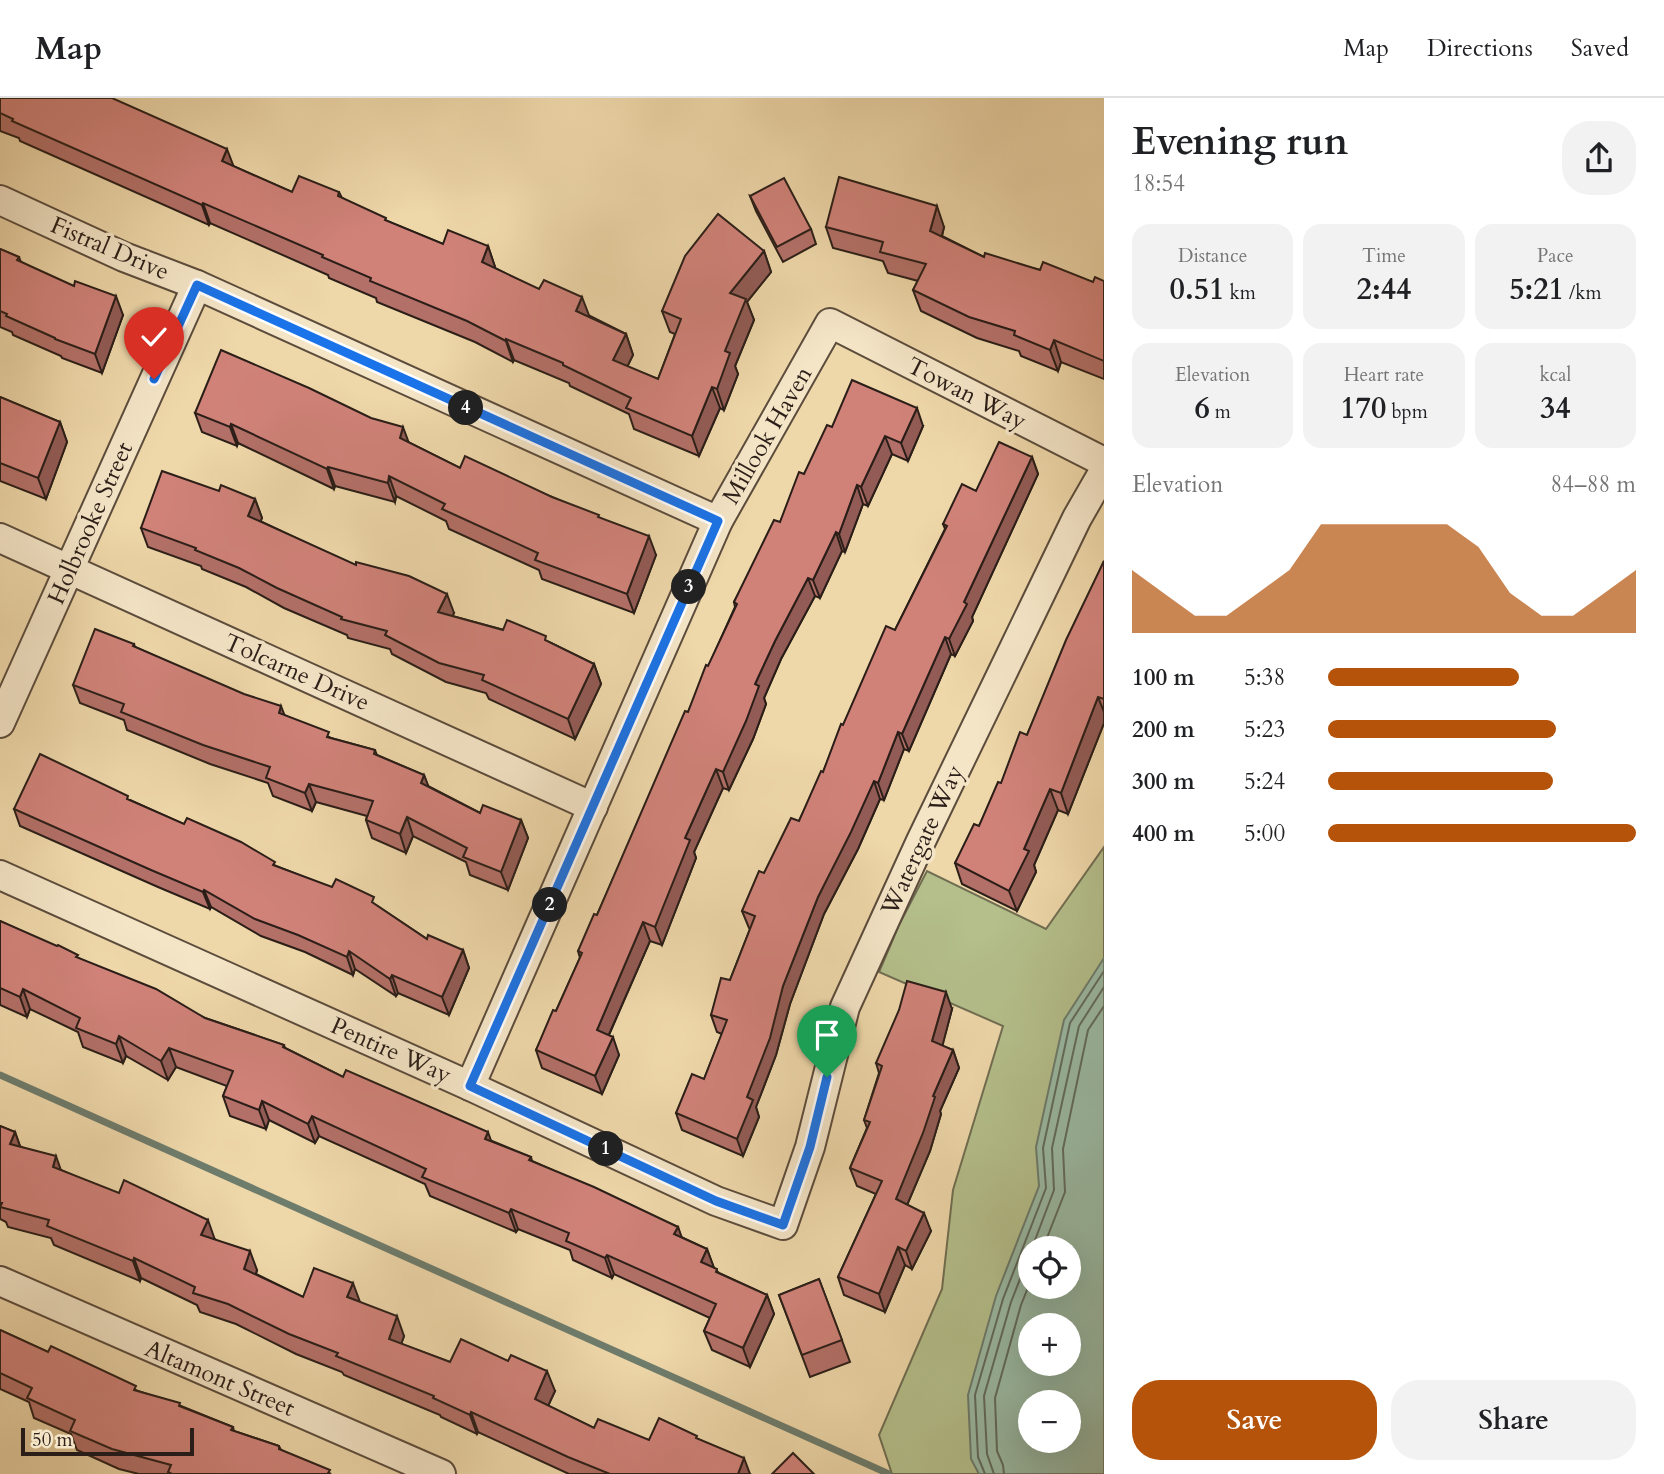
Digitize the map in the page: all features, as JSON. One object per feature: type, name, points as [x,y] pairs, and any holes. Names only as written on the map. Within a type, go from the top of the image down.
[{"type":"street","name":"Fistral Drive","points":[[0,200],[124,257],[197,285],[718,521]]},
{"type":"street","name":"Holbrooke Street","points":[[0,723],[197,285]]},
{"type":"street","name":"Millook Haven","points":[[470,1086],[718,521],[830,323]]},
{"type":"street","name":"Towan Way","points":[[830,323],[1104,462]]},
{"type":"street","name":"Watergate Way","points":[[783,1225],[810,1147],[845,1007],[961,757],[1077,518],[1104,471]]},
{"type":"street","name":"Tolcarne Drive","points":[[0,538],[593,807]]},
{"type":"street","name":"Pentire Way","points":[[0,875],[470,1086],[716,1201],[783,1225]]},
{"type":"street","name":"Altamont Street","points":[[0,1280],[441,1474]]},
{"type":"shaded area","points":[[1104,847],[1104,1474],[892,1474],[879,1435],[942,1289],[953,1190],[1003,1026],[879,972],[899,925],[927,871],[1046,929]]},
{"type":"water","points":[[1104,958],[1104,1474],[979,1474],[971,1459],[968,1395],[996,1296],[1018,1240],[1018,1299],[1081,1299],[1081,1236],[1019,1236],[1039,1186],[1036,1147],[1064,1020]]},
{"type":"building","points":[[0,98],[112,98],[227,149],[222,161],[292,192],[299,176],[339,192],[338,196],[386,218],[385,220],[443,244],[448,230],[488,246],[482,262],[539,289],[544,280],[582,297],[576,311],[626,334],[613,360],[658,379],[681,319],[662,311],[685,256],[718,214],[764,251],[730,293],[746,299],[725,351],[730,353],[717,389],[712,387],[692,436],[626,408],[631,398],[563,363],[506,341],[467,321],[370,281],[371,278],[322,257],[323,255],[12,121],[13,119],[0,113]]},
{"type":"building","points":[[839,177],[937,206],[930,231],[984,257],[985,253],[1040,270],[1043,262],[1093,282],[1095,277],[1104,281],[1104,361],[1054,340],[1050,350],[1014,335],[1015,331],[969,317],[913,290],[926,264],[880,252],[883,242],[826,227]]},
{"type":"building","points":[[784,178],[811,229],[777,247],[750,196]]},
{"type":"building","points":[[0,249],[19,257],[17,260],[74,286],[75,281],[116,296],[95,354],[55,339],[0,311]]},
{"type":"building","points":[[221,350],[371,418],[403,427],[400,438],[460,468],[465,456],[552,497],[599,515],[598,517],[649,536],[627,594],[535,560],[538,553],[442,509],[445,504],[389,476],[388,483],[328,467],[327,469],[231,424],[230,427],[195,413]]},
{"type":"building","points":[[852,380],[917,408],[901,443],[885,436],[861,487],[857,485],[839,534],[836,532],[813,580],[808,578],[775,641],[755,684],[759,686],[723,772],[716,769],[685,838],[690,840],[655,927],[643,922],[597,1030],[613,1037],[595,1076],[536,1050],[582,953],[578,951],[594,914],[597,915],[685,711],[688,712],[706,665],[708,666],[737,604],[734,602],[774,520],[780,522],[799,472],[804,474],[827,425],[832,427]]},
{"type":"building","points":[[0,397],[60,422],[38,478],[0,463]]},
{"type":"building","points":[[999,442],[1032,457],[964,602],[967,604],[949,639],[945,637],[902,734],[898,732],[878,783],[874,781],[818,897],[783,986],[770,1038],[747,1097],[753,1100],[737,1139],[676,1113],[692,1074],[704,1079],[727,1020],[711,1015],[721,978],[730,980],[755,916],[742,911],[759,871],[764,873],[791,818],[799,821],[886,626],[895,630],[947,526],[943,524],[962,484],[976,491]]},
{"type":"building","points":[[162,471],[219,491],[221,485],[255,499],[248,516],[356,565],[356,562],[409,576],[447,594],[438,612],[503,630],[507,620],[546,636],[545,640],[594,664],[568,719],[482,680],[484,675],[439,663],[385,635],[387,631],[341,619],[342,617],[239,568],[195,550],[196,548],[141,528]]},
{"type":"building","points":[[1104,561],[1104,699],[1098,697],[1061,793],[1050,789],[1024,849],[1029,851],[1009,891],[955,863],[974,824],[979,826],[998,782],[1001,783],[1020,732],[1027,735],[1066,640]]},
{"type":"building","points":[[95,629],[244,694],[281,706],[279,713],[329,732],[327,737],[375,750],[374,754],[424,775],[421,783],[480,813],[483,805],[521,820],[501,872],[463,857],[467,848],[407,817],[400,834],[366,820],[373,801],[309,784],[305,793],[266,778],[270,767],[203,745],[121,712],[124,704],[73,685]]},
{"type":"building","points":[[40,754],[128,796],[127,799],[184,824],[187,818],[241,842],[275,862],[273,865],[332,887],[336,879],[374,897],[372,902],[427,939],[428,935],[463,950],[442,997],[392,975],[390,979],[349,951],[347,957],[255,919],[204,890],[203,892],[151,870],[14,809]]},
{"type":"building","points":[[0,921],[58,945],[78,955],[76,957],[156,989],[205,1018],[284,1045],[283,1047],[343,1077],[346,1070],[488,1132],[485,1139],[531,1157],[529,1160],[678,1227],[674,1234],[707,1249],[701,1262],[717,1269],[716,1272],[767,1295],[743,1348],[704,1331],[716,1304],[607,1255],[605,1258],[566,1241],[569,1233],[511,1209],[509,1213],[422,1177],[426,1169],[312,1116],[308,1124],[262,1101],[259,1110],[223,1096],[233,1071],[169,1048],[161,1061],[119,1036],[116,1044],[76,1028],[80,1018],[23,989],[20,997],[0,988]]},
{"type":"building","points":[[907,981],[946,992],[932,1041],[953,1050],[933,1096],[935,1097],[923,1133],[896,1199],[924,1213],[906,1251],[898,1247],[879,1294],[838,1277],[882,1181],[850,1168],[870,1122],[864,1120],[882,1066],[876,1063],[899,1010]]},
{"type":"building","points":[[0,1126],[15,1132],[10,1144],[56,1156],[53,1167],[119,1193],[124,1180],[208,1220],[201,1235],[250,1251],[244,1269],[303,1297],[314,1268],[353,1283],[347,1297],[397,1316],[389,1339],[450,1362],[461,1339],[508,1361],[511,1355],[547,1371],[535,1399],[594,1428],[598,1419],[649,1440],[659,1418],[697,1436],[696,1438],[744,1458],[738,1474],[610,1474],[336,1356],[338,1353],[289,1334],[228,1304],[193,1293],[195,1287],[134,1258],[133,1261],[47,1226],[49,1220],[0,1207]]},
{"type":"building","points":[[819,1279],[842,1340],[802,1355],[779,1295]]},
{"type":"building","points":[[0,1330],[48,1352],[51,1346],[136,1386],[134,1390],[180,1403],[179,1406],[233,1427],[231,1430],[279,1446],[279,1449],[330,1470],[330,1474],[172,1474],[168,1472],[171,1465],[112,1449],[70,1431],[75,1420],[27,1398],[32,1388],[0,1373]]},
{"type":"building","points":[[793,1453],[814,1474],[772,1474]]},
{"type":"waterway","points":[[0,1075],[889,1474]]},
{"type":"route","points":[[154,379],[197,285],[718,521],[470,1086],[716,1201],[783,1225],[810,1147],[827,1077]]}]
